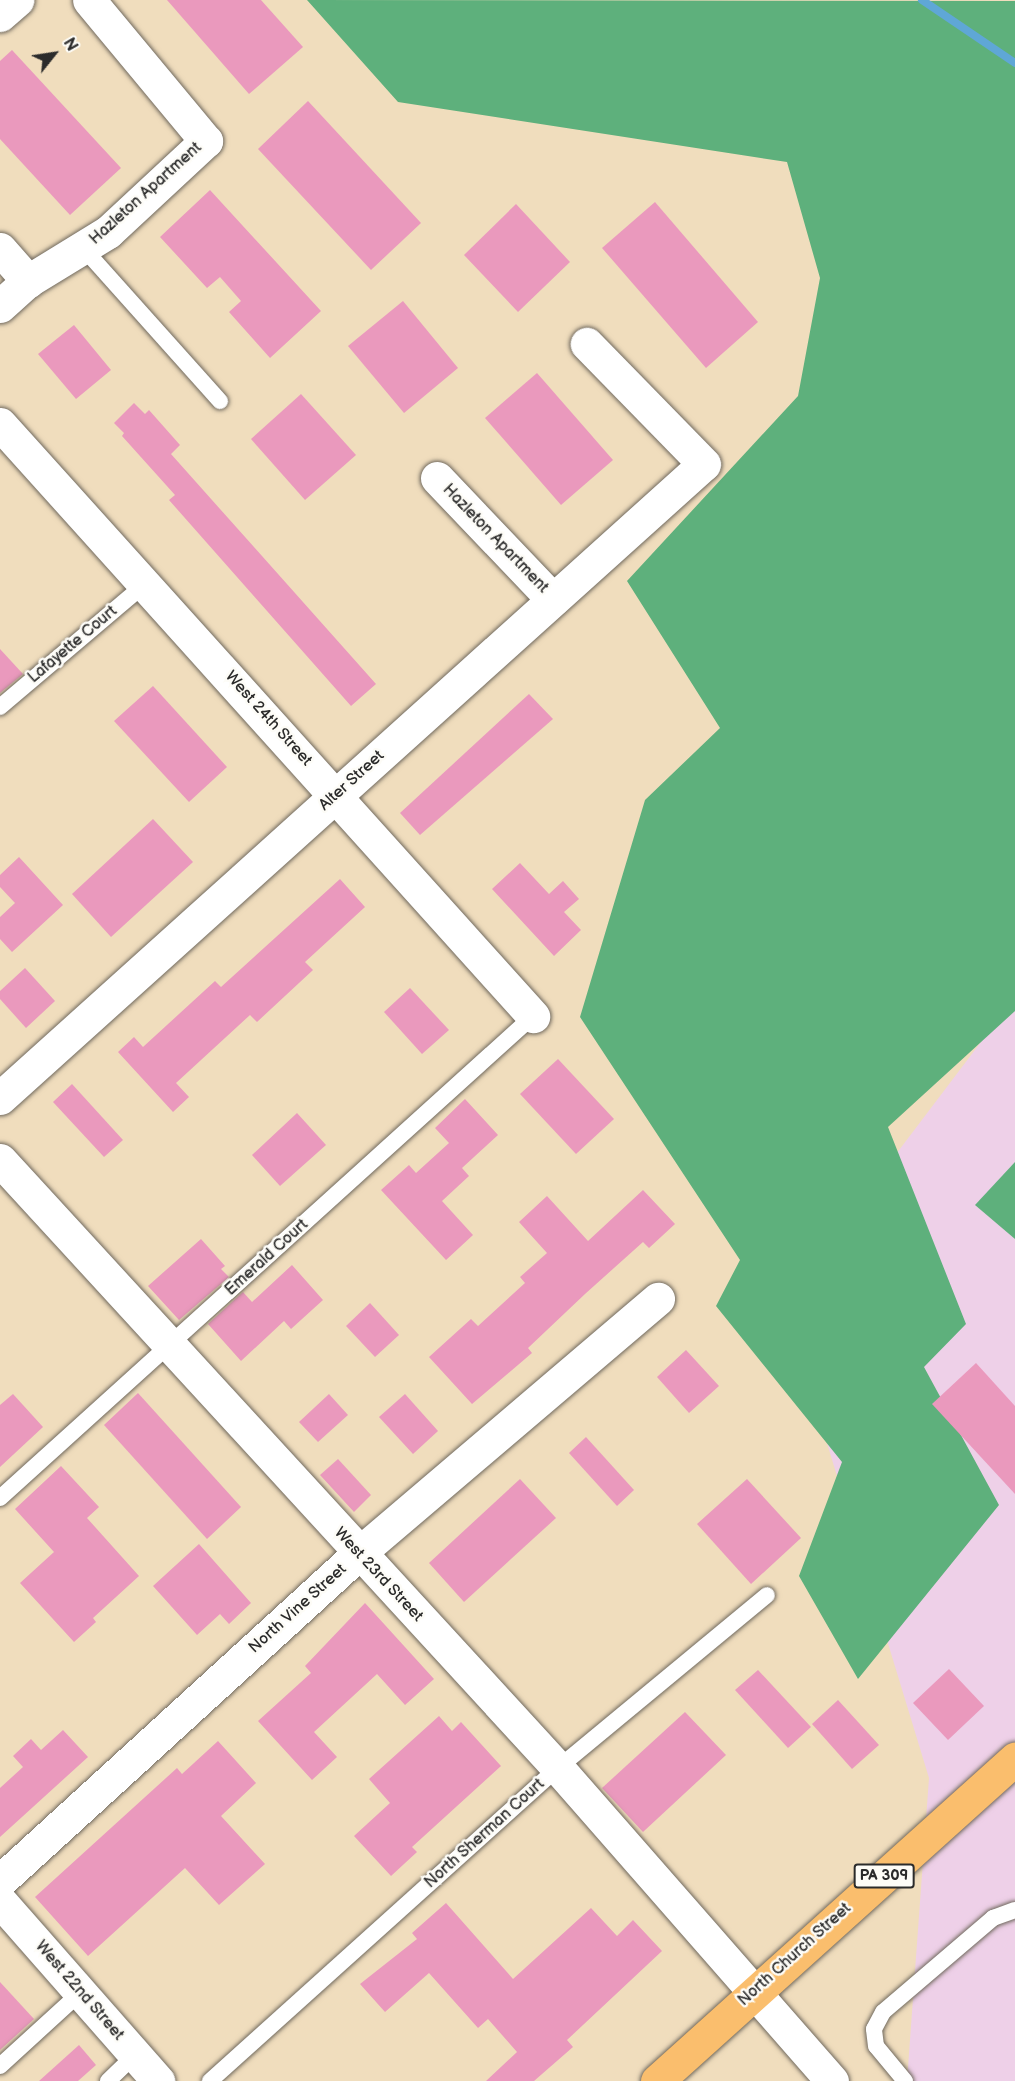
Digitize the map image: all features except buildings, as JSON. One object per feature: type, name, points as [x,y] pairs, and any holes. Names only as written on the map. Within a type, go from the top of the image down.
[{"type":"main road","name":"North Church Street","points":[[657,2081],[753,1992],[1015,1759]]},
{"type":"street","points":[[0,15],[17,0]]},
{"type":"street","name":"Hazleton Apartment","points":[[0,306],[28,281],[84,249],[108,232],[206,141],[89,0]]},
{"type":"street","points":[[0,249],[28,281]]},
{"type":"street","name":"Alter Street","points":[[0,1098],[704,464],[587,344]]},
{"type":"street","name":"West 24th Street","points":[[0,424],[146,583],[533,1016]]},
{"type":"street","name":"Hazleton Apartment","points":[[437,478],[553,600]]},
{"type":"street","name":"West 23rd Street","points":[[0,1160],[358,1554],[558,1768],[832,2081]]},
{"type":"street","name":"North Vine Street","points":[[0,1881],[358,1554],[658,1299]]},
{"type":"street","name":"West 22nd Street","points":[[0,1901],[158,2081]]},
{"type":"lane","points":[[84,249],[220,401]]},
{"type":"lane","name":"Lafayette Court","points":[[0,707],[146,583]]},
{"type":"lane","name":"Emerald Court","points":[[0,1498],[533,1016]]},
{"type":"lane","name":"North Sherman Court","points":[[210,2081],[558,1768],[767,1595]]},
{"type":"lane","points":[[905,2081],[876,2046],[874,2029],[883,2012],[993,1918],[1015,1910]]},
{"type":"lane","points":[[0,2066],[80,1993]]},
{"type":"lane","points":[[108,2081],[135,2055]]},
{"type":"shaded area","points":[[1015,997],[1015,2081],[907,2081],[929,1778],[784,1302]]},
{"type":"green space","points":[[307,0],[1015,1],[1015,1011],[888,1127],[966,1324],[924,1367],[999,1505],[858,1679],[799,1576],[842,1462],[716,1306],[740,1260],[580,1017],[645,800],[720,728],[627,581],[798,396],[820,278],[787,162],[398,102]]},
{"type":"green space","points":[[1015,1162],[1015,1239],[975,1205]]},
{"type":"waterway","points":[[922,0],[1015,63]]}]
